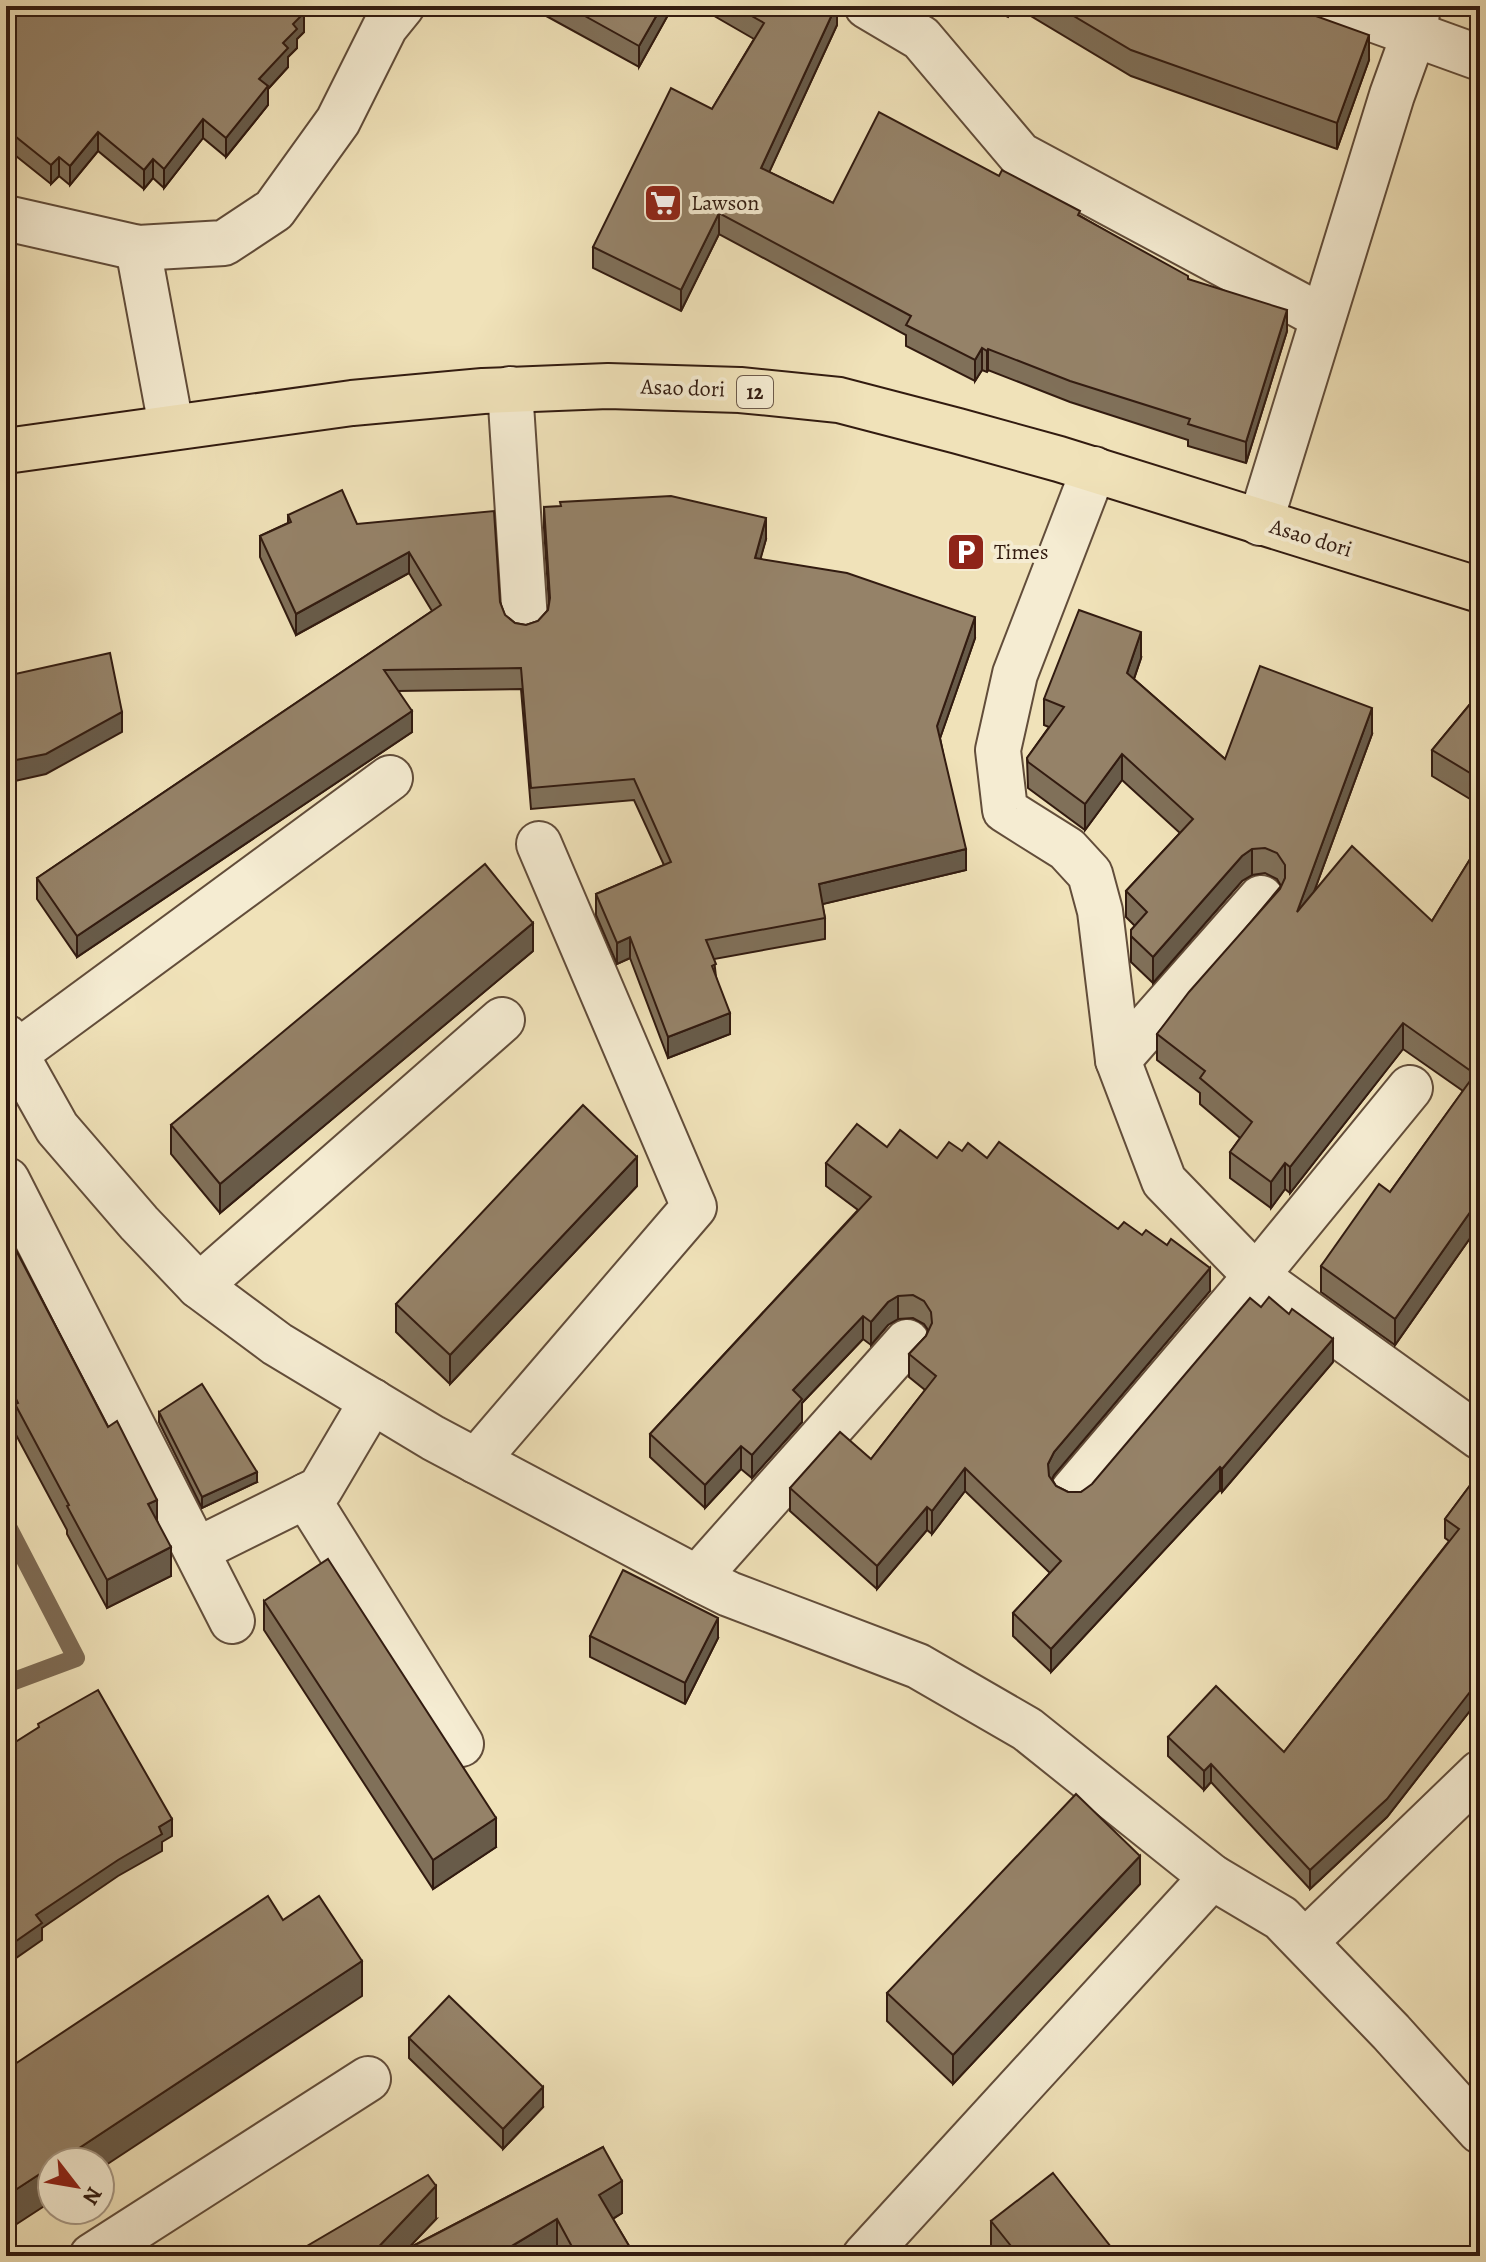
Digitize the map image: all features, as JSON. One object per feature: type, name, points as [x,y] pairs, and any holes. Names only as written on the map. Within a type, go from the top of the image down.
[{"type":"main road","name":"Asao dori","points":[[6,451],[352,403],[510,389],[608,386],[740,390],[839,400],[1094,469],[1480,590]]},
{"type":"street","points":[[6,218],[138,248],[224,243],[274,210],[338,121],[385,27],[402,6]]},
{"type":"street","points":[[867,6],[921,38],[1020,155],[1322,317]]},
{"type":"street","points":[[1336,6],[1417,16],[1480,58]]},
{"type":"street","points":[[1260,523],[1417,16]]},
{"type":"street","points":[[138,248],[171,426]]},
{"type":"street","points":[[510,389],[525,621]]},
{"type":"street","points":[[1094,469],[1015,674],[998,750],[1005,810],[1067,849],[1090,874],[1100,911],[1118,1060],[1164,1181],[1256,1276],[1480,1437]]},
{"type":"street","points":[[390,778],[11,1046],[57,1128],[139,1223],[199,1286],[277,1344],[476,1461],[697,1578],[729,1594],[918,1666],[1027,1729],[1212,1877],[1281,1918],[1480,2131]]},
{"type":"street","points":[[476,1461],[694,1207],[539,844]]},
{"type":"street","points":[[1118,1060],[1261,898]]},
{"type":"street","points":[[199,1286],[502,1020]]},
{"type":"street","points":[[1073,1491],[1256,1276],[1410,1088]]},
{"type":"street","points":[[7,1180],[232,1621]]},
{"type":"street","points":[[697,1578],[907,1342]]},
{"type":"street","points":[[197,1550],[320,1489],[372,1401]]},
{"type":"street","points":[[306,1496],[461,1744]]},
{"type":"street","points":[[1305,1942],[1480,1773]]},
{"type":"street","points":[[865,2256],[1212,1877]]},
{"type":"street","points":[[92,2256],[368,2079]]},
{"type":"building","points":[[6,6],[297,6],[304,13],[293,24],[297,29],[283,43],[288,48],[259,79],[268,86],[226,138],[203,119],[164,169],[153,159],[144,170],[98,132],[70,166],[59,157],[51,165],[11,133],[6,139]]},
{"type":"building","points":[[567,6],[662,6],[639,46]]},
{"type":"building","points":[[734,6],[836,6],[761,168],[833,203],[879,112],[999,176],[1002,170],[1080,211],[1078,215],[1188,276],[1188,279],[1287,310],[1246,442],[1188,424],[1190,419],[1070,381],[988,349],[982,348],[975,360],[906,325],[911,316],[719,213],[681,290],[593,247],[671,88],[712,109],[764,23]]},
{"type":"building","points":[[1057,6],[1288,6],[1369,35],[1337,123],[1131,50]]},
{"type":"building","points":[[342,490],[357,524],[494,511],[500,602],[505,615],[515,623],[526,625],[538,621],[548,610],[550,598],[544,507],[561,506],[560,502],[671,496],[766,518],[755,558],[847,573],[975,617],[937,726],[966,849],[819,884],[825,918],[706,940],[716,964],[712,966],[730,1013],[668,1037],[630,937],[617,943],[596,894],[671,862],[634,779],[531,788],[521,668],[384,670],[412,711],[77,936],[37,878],[441,605],[409,552],[296,614],[260,536],[291,522],[288,515]]},
{"type":"building","points":[[1079,610],[1141,632],[1127,673],[1225,759],[1260,666],[1372,708],[1297,912],[1352,846],[1432,921],[1480,843],[1480,1198],[1395,1319],[1321,1266],[1379,1184],[1390,1192],[1475,1074],[1403,1023],[1290,1167],[1285,1163],[1271,1182],[1230,1152],[1252,1122],[1200,1078],[1205,1071],[1157,1034],[1189,992],[1280,889],[1285,878],[1285,865],[1277,853],[1265,848],[1252,849],[1242,856],[1153,957],[1131,936],[1131,930],[1147,912],[1126,891],[1193,819],[1122,754],[1085,804],[1028,762],[1027,758],[1064,707],[1044,699]]},
{"type":"building","points":[[110,653],[122,712],[46,754],[6,762],[6,676]]},
{"type":"building","points":[[1480,692],[1480,779],[1432,750]]},
{"type":"building","points":[[485,864],[533,923],[220,1184],[171,1125]]},
{"type":"building","points":[[583,1105],[637,1157],[450,1355],[396,1304]]},
{"type":"building","points":[[857,1124],[887,1147],[900,1130],[937,1158],[949,1142],[962,1151],[968,1143],[987,1158],[999,1142],[1118,1229],[1124,1222],[1142,1235],[1146,1230],[1167,1245],[1171,1239],[1210,1268],[1054,1452],[1048,1464],[1049,1476],[1056,1486],[1068,1492],[1081,1492],[1092,1484],[1250,1298],[1261,1307],[1269,1297],[1289,1314],[1292,1309],[1333,1339],[1222,1469],[1220,1467],[1051,1649],[1013,1613],[1061,1561],[965,1468],[932,1511],[927,1507],[877,1566],[790,1488],[840,1432],[871,1459],[936,1376],[909,1354],[926,1336],[932,1323],[931,1312],[924,1301],[913,1295],[898,1296],[888,1302],[871,1322],[863,1316],[793,1390],[802,1399],[752,1455],[741,1446],[705,1485],[650,1434],[871,1197],[826,1163]]},
{"type":"building","points":[[6,1231],[108,1427],[117,1421],[157,1500],[148,1504],[171,1547],[107,1580],[15,1404],[18,1403],[6,1379]]},
{"type":"building","points":[[202,1384],[257,1472],[202,1497],[159,1412]]},
{"type":"building","points":[[1480,1472],[1480,1679],[1387,1799],[1310,1870],[1211,1764],[1204,1771],[1168,1737],[1216,1686],[1284,1752],[1459,1529],[1445,1519]]},
{"type":"building","points":[[328,1559],[496,1818],[433,1860],[264,1601]]},
{"type":"building","points":[[623,1570],[718,1618],[685,1683],[590,1636]]},
{"type":"building","points":[[98,1690],[172,1819],[159,1827],[162,1834],[36,1915],[42,1923],[6,1948],[6,1748],[39,1727],[38,1724]]},
{"type":"building","points":[[1076,1794],[1140,1856],[953,2055],[887,1993]]},
{"type":"building","points":[[268,1896],[283,1920],[319,1896],[362,1961],[82,2146],[36,2146],[36,2176],[6,2196],[6,2070]]},
{"type":"building","points":[[449,1996],[543,2087],[503,2129],[409,2038]]},
{"type":"building","points":[[603,2147],[622,2181],[599,2195],[635,2256],[577,2256],[557,2219],[495,2256],[394,2256]]},
{"type":"building","points":[[1053,2173],[1118,2256],[1019,2256],[991,2221]]},
{"type":"building","points":[[428,2175],[436,2186],[370,2256],[290,2256]]},
{"type":"waterway","points":[[6,1523],[76,1658],[6,1684]]},
{"type":"place","name":"Lawson","points":[[663,203]]},
{"type":"place","name":"Times","points":[[966,552]]}]
